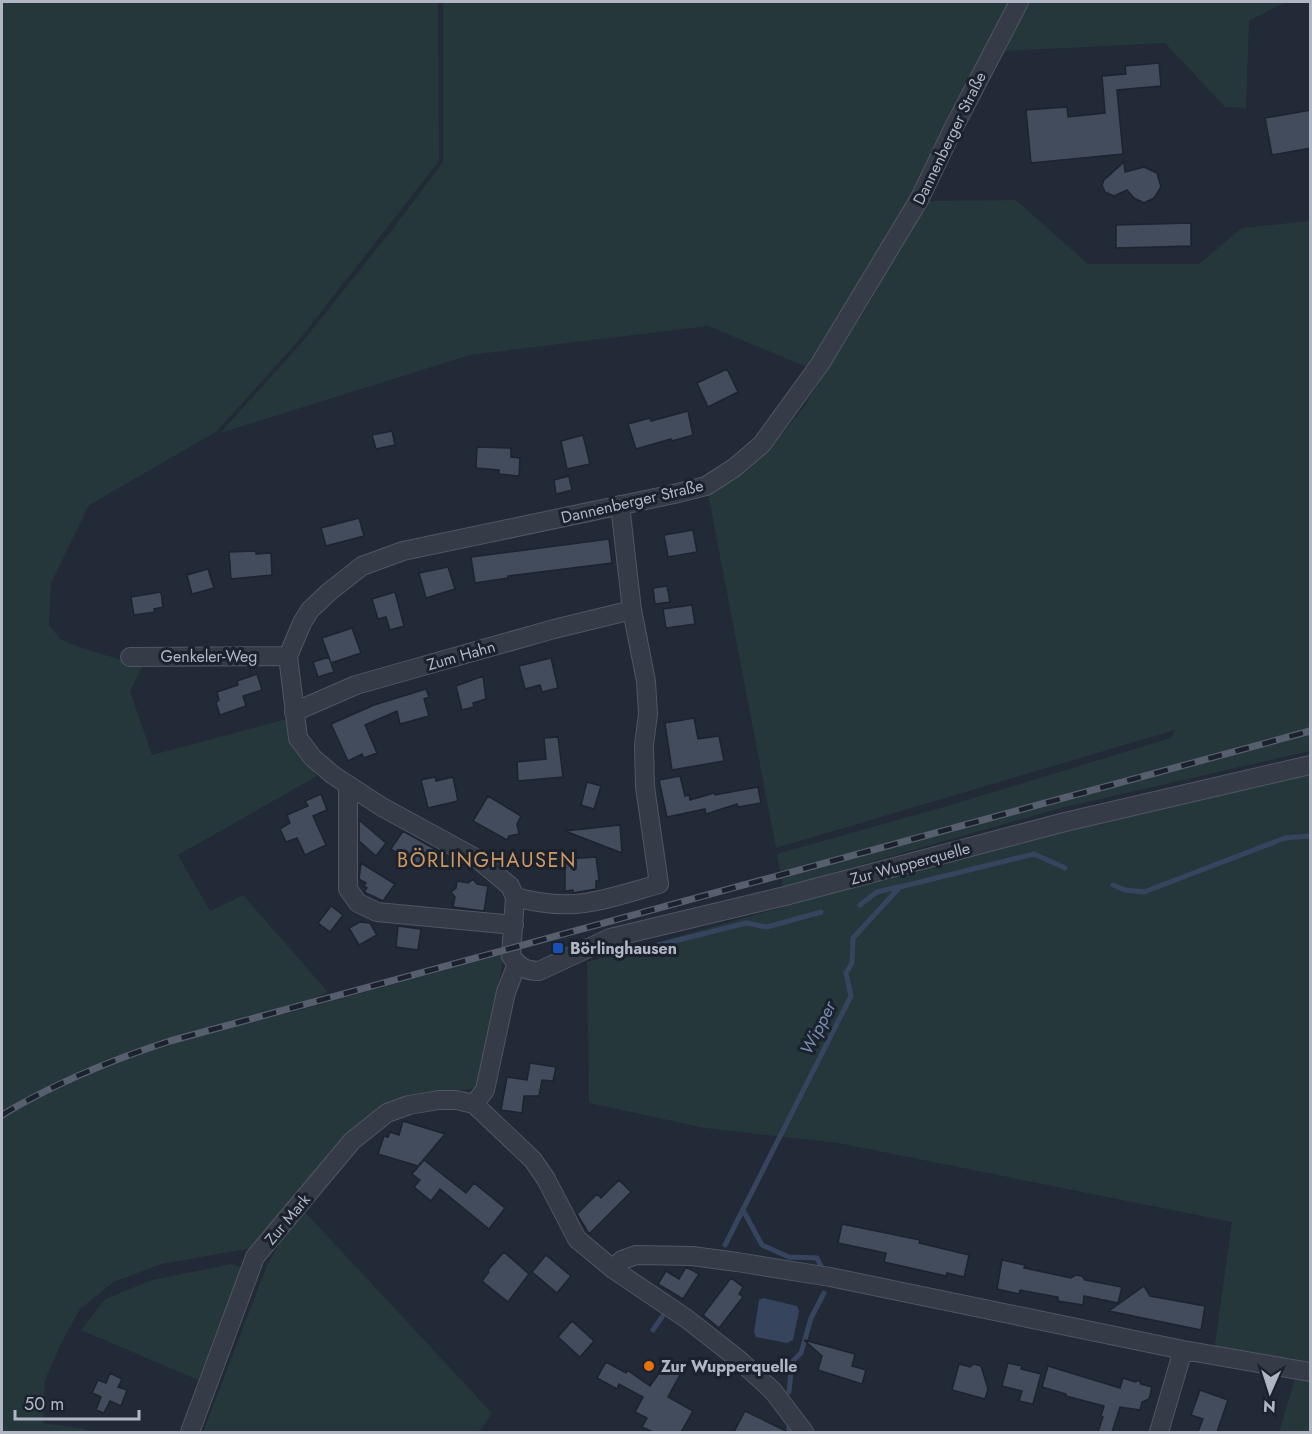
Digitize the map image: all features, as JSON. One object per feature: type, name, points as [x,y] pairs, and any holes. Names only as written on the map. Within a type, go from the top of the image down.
[{"type":"street","name":"Dannenberger Straße","points":[[516,897],[510,886],[479,860],[348,786],[313,758],[298,738],[288,656],[302,623],[310,610],[362,566],[403,551],[706,486],[734,468],[762,444],[820,364],[920,198],[1019,2]]},
{"type":"street","points":[[620,505],[632,610],[646,681],[648,714],[644,745],[645,787],[659,884],[581,905],[559,906],[516,897],[511,956],[517,964],[506,992],[485,1090],[474,1104],[533,1160],[546,1179],[577,1239],[612,1269],[687,1319],[738,1359],[773,1391],[804,1432]]},
{"type":"street","name":"Zum Hahn","points":[[294,712],[356,685],[481,649],[632,610]]},
{"type":"street","name":"Genkeler-Weg","points":[[130,657],[288,656]]},
{"type":"street","name":"Zur Wupperquelle","points":[[517,964],[528,971],[539,971],[610,938],[785,896],[1065,822],[1311,765]]},
{"type":"street","points":[[348,786],[348,889],[358,903],[377,912],[514,925]]},
{"type":"street","name":"Zur Mark","points":[[190,1432],[255,1257],[352,1141],[387,1113],[409,1105],[439,1100],[456,1100],[474,1104]]},
{"type":"street","points":[[612,1269],[622,1260],[636,1255],[692,1256],[737,1262],[830,1277],[1182,1350],[1311,1372]]},
{"type":"street","points":[[1159,1432],[1182,1350]]},
{"type":"shaded area","points":[[2,2],[438,2],[439,161],[300,339],[216,432],[89,505],[51,583],[49,625],[60,639],[81,648],[143,666],[130,691],[152,755],[287,719],[292,743],[317,776],[178,855],[210,911],[243,895],[328,992],[282,1015],[504,954],[481,1082],[475,1088],[421,1096],[373,1112],[252,1248],[161,1264],[114,1282],[80,1309],[45,1380],[43,1423],[94,1432],[2,1432]]},
{"type":"shaded area","points":[[443,2],[1015,2],[913,195],[807,367],[708,326],[470,355],[220,433],[303,341],[443,162]]},
{"type":"shaded area","points":[[1029,2],[1285,2],[1249,21],[1246,108],[1225,107],[1165,43],[1004,51]]},
{"type":"shaded area","points":[[1016,200],[1088,264],[1199,264],[1242,228],[1310,221],[1310,751],[1061,808],[783,887],[777,854],[954,804],[1171,738],[1175,730],[776,848],[708,494],[743,473],[773,445],[803,408],[868,305],[926,201]]},
{"type":"shaded area","points":[[1310,770],[1310,1369],[1214,1351],[1232,1222],[838,1143],[705,1128],[589,1103],[587,962],[1077,825]]},
{"type":"shaded area","points":[[305,1212],[492,1413],[479,1432],[203,1432],[267,1265],[281,1241]]},
{"type":"shaded area","points":[[232,1264],[244,1268],[198,1380],[81,1330],[105,1299],[152,1280]]},
{"type":"shaded area","points":[[1296,1376],[1310,1378],[1310,1432],[1279,1432]]},
{"type":"water","points":[[763,1298],[797,1306],[799,1311],[793,1340],[787,1343],[756,1337],[754,1332],[759,1300]]},
{"type":"building","points":[[1159,63],[1161,86],[1117,90],[1123,154],[1031,163],[1026,110],[1067,107],[1068,117],[1105,113],[1102,76],[1126,74],[1125,66]]},
{"type":"building","points":[[1311,110],[1311,148],[1272,155],[1265,118]]},
{"type":"building","points":[[1124,162],[1125,172],[1144,167],[1157,173],[1161,187],[1154,198],[1144,203],[1134,198],[1127,190],[1114,196],[1105,192],[1102,185],[1104,180]]},
{"type":"building","points":[[1191,223],[1191,246],[1116,248],[1116,225]]},
{"type":"building","points":[[727,369],[738,392],[708,407],[697,383]]},
{"type":"building","points":[[688,411],[693,435],[636,449],[628,424],[650,418],[651,421]]},
{"type":"building","points":[[392,431],[395,445],[376,449],[372,435]]},
{"type":"building","points":[[583,435],[590,464],[567,469],[561,441]]},
{"type":"building","points":[[477,447],[511,448],[511,457],[520,458],[519,476],[499,474],[499,470],[476,468]]},
{"type":"building","points":[[569,476],[572,490],[556,494],[554,480]]},
{"type":"building","points":[[359,518],[364,536],[326,546],[321,528]]},
{"type":"building","points":[[693,530],[697,552],[668,557],[664,535]]},
{"type":"building","points":[[609,539],[612,563],[508,576],[508,578],[475,583],[471,557]]},
{"type":"building","points":[[256,551],[256,554],[271,553],[272,575],[231,579],[229,552]]},
{"type":"building","points":[[448,567],[455,589],[426,598],[419,573]]},
{"type":"building","points":[[208,569],[214,588],[192,594],[187,575]]},
{"type":"building","points":[[667,586],[670,602],[655,604],[653,588]]},
{"type":"building","points":[[161,592],[163,607],[154,609],[155,612],[134,615],[131,597]]},
{"type":"building","points":[[395,592],[404,626],[390,630],[386,617],[378,619],[372,599]]},
{"type":"building","points":[[692,605],[695,624],[666,628],[663,609]]},
{"type":"building","points":[[352,628],[361,653],[331,663],[322,638]]},
{"type":"building","points":[[329,657],[334,672],[318,677],[313,662]]},
{"type":"building","points":[[551,658],[558,688],[542,692],[540,685],[525,689],[519,666]]},
{"type":"building","points":[[257,674],[262,690],[243,696],[246,706],[220,715],[216,703],[219,700],[217,692],[238,685],[237,681]]},
{"type":"building","points":[[483,676],[486,699],[473,703],[474,707],[462,710],[456,686]]},
{"type":"building","points":[[426,689],[429,697],[424,699],[429,716],[400,724],[397,711],[365,725],[377,753],[364,758],[362,754],[348,761],[331,724],[374,705]]},
{"type":"building","points":[[694,718],[698,739],[719,736],[724,761],[672,770],[665,723]]},
{"type":"building","points":[[558,737],[563,777],[518,781],[517,762],[546,759],[544,738]]},
{"type":"building","points":[[680,776],[685,796],[689,795],[690,800],[714,793],[715,795],[758,787],[761,803],[738,807],[737,804],[706,814],[705,809],[667,817],[659,780]]},
{"type":"building","points":[[435,777],[436,781],[453,777],[458,801],[428,808],[421,780]]},
{"type":"building","points":[[587,782],[601,786],[594,809],[581,805]]},
{"type":"building","points":[[321,794],[327,810],[313,816],[326,845],[305,855],[297,838],[286,842],[280,829],[290,823],[287,815],[308,806],[305,801]]},
{"type":"building","points":[[488,796],[521,816],[517,824],[519,834],[509,836],[507,840],[473,821]]},
{"type":"building","points":[[359,820],[386,843],[376,856],[359,841]]},
{"type":"building","points":[[620,825],[622,853],[565,831]]},
{"type":"building","points":[[403,831],[435,849],[421,869],[391,849]]},
{"type":"building","points":[[596,857],[599,880],[596,881],[596,889],[573,893],[573,890],[565,891],[565,859]]},
{"type":"building","points":[[361,863],[395,884],[383,901],[364,892],[367,888],[364,886],[366,883],[359,879]]},
{"type":"building","points":[[473,879],[477,884],[488,886],[484,911],[453,907],[455,897],[451,892],[456,888],[457,881],[468,883]]},
{"type":"building","points":[[331,906],[343,915],[330,932],[318,923]]},
{"type":"building","points":[[360,922],[370,923],[377,935],[359,945],[349,928]]},
{"type":"building","points":[[398,926],[421,929],[418,950],[396,947]]},
{"type":"building","points":[[530,1063],[556,1067],[553,1081],[542,1080],[539,1096],[524,1096],[522,1113],[501,1110],[507,1077],[527,1080]]},
{"type":"building","points":[[403,1121],[445,1134],[418,1166],[378,1154],[384,1136],[388,1137],[390,1132],[399,1135]]},
{"type":"building","points":[[424,1160],[466,1193],[474,1183],[505,1208],[489,1229],[440,1189],[431,1201],[414,1187],[420,1180],[412,1174]]},
{"type":"building","points":[[619,1180],[631,1192],[589,1234],[577,1214],[597,1194],[601,1198]]},
{"type":"building","points":[[842,1224],[920,1240],[919,1243],[969,1255],[964,1277],[947,1273],[946,1276],[884,1262],[886,1253],[838,1243]]},
{"type":"building","points":[[504,1252],[529,1274],[508,1302],[482,1281],[489,1272],[488,1270]]},
{"type":"building","points":[[546,1255],[571,1276],[557,1293],[532,1272]]},
{"type":"building","points":[[1002,1260],[1025,1265],[1024,1268],[1071,1278],[1076,1275],[1082,1276],[1085,1280],[1122,1287],[1118,1303],[1084,1296],[1083,1305],[1058,1301],[1058,1297],[1020,1290],[1019,1294],[997,1289]]},
{"type":"building","points":[[686,1267],[699,1274],[683,1299],[658,1284],[666,1271],[679,1279]]},
{"type":"building","points":[[731,1278],[743,1287],[739,1294],[743,1297],[719,1328],[703,1315]]},
{"type":"building","points":[[1144,1286],[1150,1296],[1205,1306],[1201,1330],[1109,1311]]},
{"type":"building","points":[[572,1321],[594,1341],[580,1357],[558,1337]]},
{"type":"building","points":[[804,1340],[855,1354],[852,1366],[866,1370],[862,1384],[818,1370],[822,1356]]},
{"type":"building","points":[[606,1362],[626,1373],[627,1370],[650,1386],[665,1365],[681,1373],[668,1397],[693,1411],[681,1432],[653,1432],[642,1427],[647,1418],[635,1412],[643,1397],[619,1384],[617,1389],[597,1378]]},
{"type":"building","points":[[1008,1363],[1041,1374],[1033,1404],[1019,1401],[1022,1391],[1002,1386]]},
{"type":"building","points":[[959,1364],[970,1367],[974,1364],[981,1366],[988,1389],[985,1399],[952,1390]]},
{"type":"building","points":[[1048,1366],[1120,1388],[1123,1378],[1135,1382],[1139,1380],[1141,1384],[1152,1387],[1149,1399],[1142,1402],[1140,1410],[1120,1407],[1112,1432],[1098,1432],[1104,1406],[1042,1387]]},
{"type":"building","points":[[110,1373],[122,1379],[118,1387],[127,1390],[121,1406],[110,1401],[104,1413],[96,1410],[101,1397],[92,1393],[98,1380],[106,1383]]},
{"type":"building","points":[[1200,1390],[1228,1400],[1217,1432],[1198,1432],[1203,1419],[1191,1415]]},
{"type":"building","points":[[745,1411],[788,1432],[734,1432]]},
{"type":"waterway","name":"Wipper","points":[[1113,885],[1125,890],[1144,892],[1285,838],[1310,836]]},
{"type":"waterway","name":"Wipper","points":[[725,1245],[851,996],[846,973],[852,963],[853,938],[900,887],[1034,854],[1065,868]]},
{"type":"waterway","points":[[860,905],[877,892],[898,887]]},
{"type":"waterway","points":[[647,948],[746,923],[767,927],[821,912]]},
{"type":"waterway","points":[[743,1210],[762,1245],[789,1257],[817,1258],[821,1266]]},
{"type":"waterway","points":[[789,1392],[792,1362],[801,1353],[811,1318],[824,1293]]},
{"type":"waterway","name":"Wipper","points":[[653,1330],[662,1317]]},
{"type":"waterway","points":[[788,1432],[789,1428]]},
{"type":"railway","points":[[2,1115],[84,1073],[170,1041],[1310,731]]},
{"type":"place","name":"Börlinghausen","points":[[558,948]]},
{"type":"place","name":"Zur Wupperquelle","points":[[649,1366]]},
{"type":"district","name":"BÖRLINGHAUSEN","points":[[487,860]]}]
